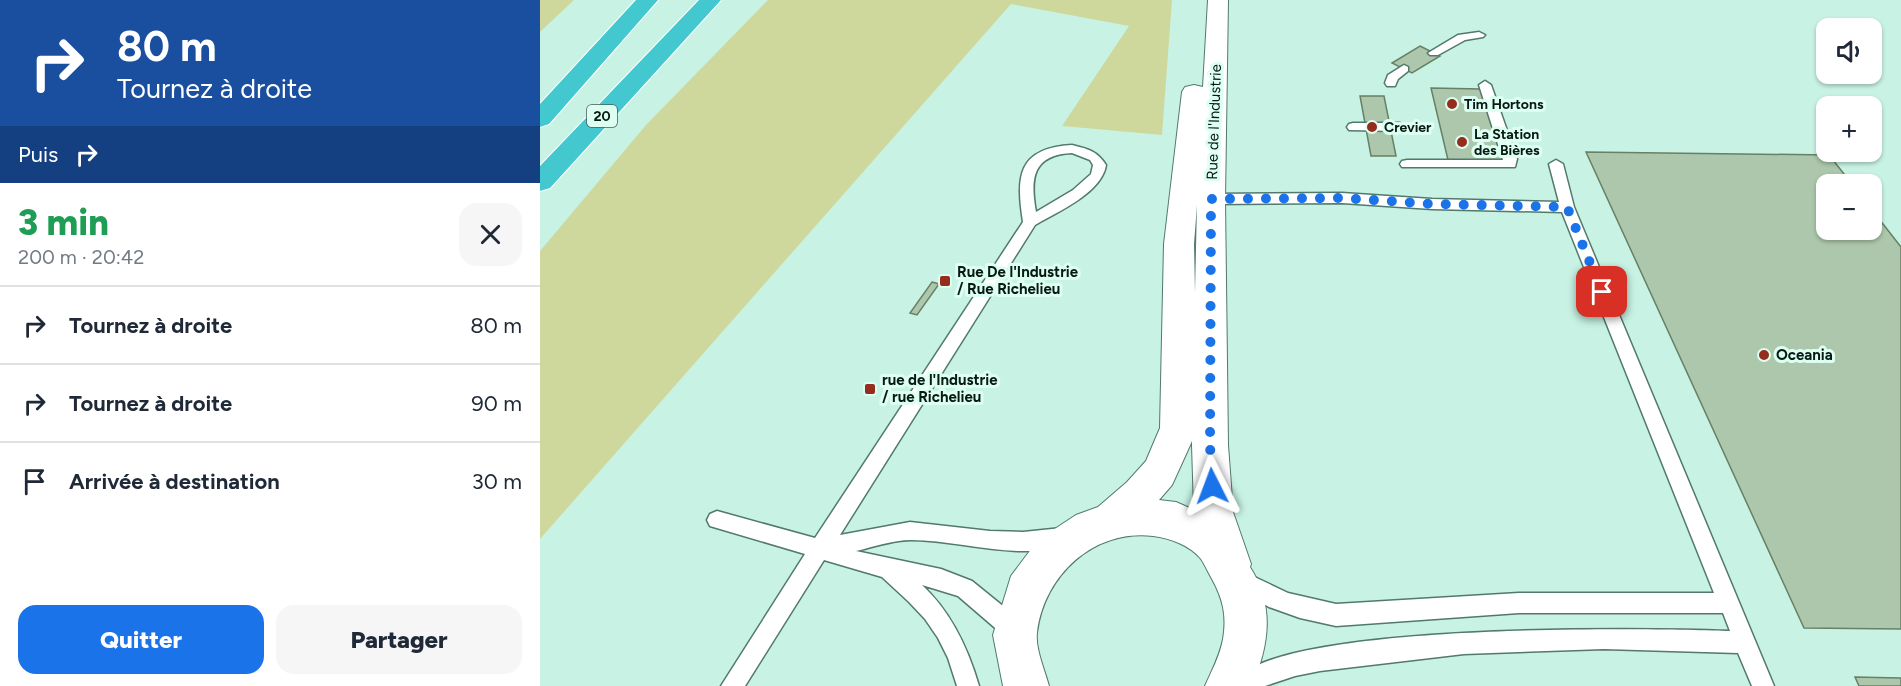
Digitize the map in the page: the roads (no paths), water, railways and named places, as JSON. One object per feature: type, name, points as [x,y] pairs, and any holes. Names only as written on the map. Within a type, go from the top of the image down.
[{"type":"highway","points":[[540,119],[648,0]]},
{"type":"highway","name":"20","points":[[540,182],[711,0]]},
{"type":"highway","points":[[664,50],[725,0]]},
{"type":"street","name":"Rue de l'Industrie","points":[[1113,518],[1141,494],[1159,473],[1168,457],[1178,428],[1179,244],[1192,115],[1200,0]]},
{"type":"street","name":"Rue de l'Industrie","points":[[1218,0],[1211,199],[1212,482],[1215,512],[1243,594],[1246,628],[1239,662],[1228,686]]},
{"type":"street","points":[[1024,684],[1018,664],[1016,631],[1025,594],[1044,561],[1072,536],[1113,518],[1147,515],[1179,522],[1195,529],[1208,539],[1234,572]]},
{"type":"lane","points":[[1434,53],[1462,37],[1479,35]]},
{"type":"lane","points":[[1391,83],[1392,78],[1404,69]]},
{"type":"lane","points":[[1407,164],[1510,164],[1485,85]]},
{"type":"lane","points":[[1353,127],[1400,127]]},
{"type":"lane","points":[[732,686],[1030,222],[1092,182],[1099,169],[1099,163],[1095,158],[1081,151],[1067,149],[1052,150],[1038,158],[1029,170],[1025,185],[1030,222]]},
{"type":"lane","points":[[1556,164],[1567,207],[1763,686]]},
{"type":"lane","points":[[1211,199],[1342,198],[1432,204],[1567,207]]},
{"type":"lane","points":[[717,520],[889,570],[940,579],[965,588],[1016,631]]},
{"type":"lane","points":[[819,549],[910,531],[990,540],[1072,536]]},
{"type":"lane","points":[[889,570],[927,604],[953,647],[968,686]]},
{"type":"lane","points":[[1234,572],[1273,600],[1318,613],[1336,615],[1519,603],[1729,603]]},
{"type":"lane","points":[[1243,686],[1272,671],[1324,660],[1395,650],[1481,642],[1586,638],[1745,642]]},
{"type":"place","name":"Tim Hortons","points":[[1452,104]]},
{"type":"place","name":"Crevier","points":[[1372,127]]},
{"type":"place","name":"La Station des Bières","points":[[1462,142]]},
{"type":"place","name":"Rue De l'Industrie / Rue Richelieu","points":[[945,281]]},
{"type":"place","name":"Oceania","points":[[1764,355]]},
{"type":"place","name":"rue de l'Industrie / rue Richelieu","points":[[870,389]]}]
